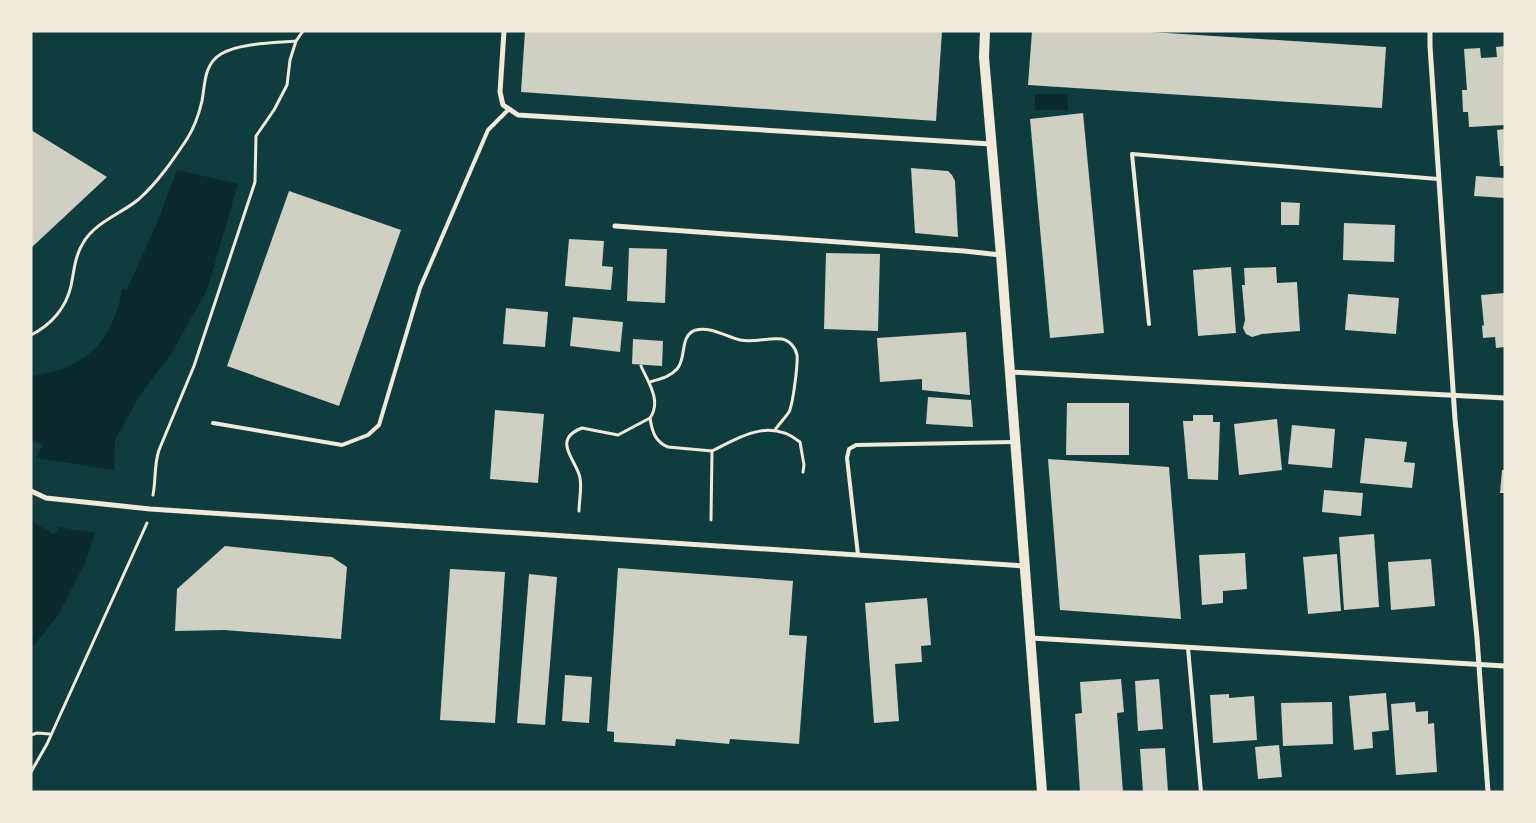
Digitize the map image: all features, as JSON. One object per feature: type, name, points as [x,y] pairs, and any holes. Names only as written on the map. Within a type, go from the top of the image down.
[{"type":"main road","points":[[985,31],[984,57],[1042,792]]},
{"type":"street","points":[[504,31],[500,92],[503,105],[518,115],[991,144]]},
{"type":"street","points":[[1430,31],[1453,396],[1480,666],[1488,792]]},
{"type":"street","points":[[615,226],[1001,255]]},
{"type":"street","points":[[1009,372],[1505,398]]},
{"type":"street","points":[[31,491],[46,498],[150,509],[1025,566]]},
{"type":"street","points":[[1030,638],[1505,666]]},
{"type":"lane","points":[[212,423],[342,445],[368,435],[379,425],[420,288],[488,130],[508,110]]},
{"type":"lane","points":[[1149,324],[1132,154],[1438,179]]},
{"type":"lane","points":[[858,555],[847,458],[849,449],[856,445],[1015,442]]},
{"type":"lane","points":[[1188,648],[1201,792]]},
{"type":"path","points":[[156,480],[154,464],[156,457],[194,366],[255,182],[256,136],[274,110],[287,85],[290,60],[296,41],[303,31]]},
{"type":"path","points":[[31,335],[51,322],[63,307],[70,290],[76,256],[91,231],[138,200],[154,184],[188,138],[196,122],[202,102],[205,76],[213,61],[222,53],[251,44],[296,41]]},
{"type":"path","points":[[650,382],[671,374],[678,368],[683,358],[688,335],[695,330],[704,329],[742,341],[783,339],[790,343],[797,355],[792,401],[789,411],[775,430]]},
{"type":"path","points":[[579,511],[580,478],[567,450],[568,443],[571,436],[582,428],[618,435],[650,418],[653,413],[654,392],[641,366]]},
{"type":"path","points":[[650,418],[652,432],[663,445],[668,447],[712,451],[748,433],[775,430],[787,433],[800,442],[804,465],[803,472]]},
{"type":"path","points":[[711,520],[712,451]]},
{"type":"path","points":[[31,772],[51,734],[127,564],[145,529]]},
{"type":"path","points":[[31,735],[37,733],[51,734]]},
{"type":"water","points":[[1035,94],[1067,94],[1068,110],[1035,110]]},
{"type":"water","points":[[177,170],[238,184],[207,290],[171,354],[140,395],[115,440],[114,470],[36,458],[43,444],[31,441],[31,376],[67,367],[94,350],[104,338],[118,308],[122,289],[127,289],[157,223]]},
{"type":"water","points":[[31,520],[54,535],[59,527],[95,533],[86,561],[59,614],[31,649]]},
{"type":"building","points":[[525,31],[942,31],[936,121],[521,92]]},
{"type":"building","points":[[1032,31],[1136,31],[1386,47],[1382,108],[1028,85]]},
{"type":"building","points":[[1505,46],[1505,125],[1469,127],[1468,112],[1463,112],[1462,90],[1467,90],[1464,49],[1480,48],[1481,58],[1497,57],[1496,47]]},
{"type":"building","points":[[1083,113],[1104,333],[1050,338],[1030,119]]},
{"type":"building","points":[[1505,129],[1505,166],[1500,166],[1497,130]]},
{"type":"building","points":[[31,130],[107,177],[31,248]]},
{"type":"building","points":[[911,168],[948,171],[952,175],[955,181],[958,237],[915,233]]},
{"type":"building","points":[[1476,176],[1505,178],[1505,198],[1474,196]]},
{"type":"building","points":[[289,191],[401,230],[339,406],[227,366]]},
{"type":"building","points":[[1281,202],[1300,203],[1299,225],[1281,225]]},
{"type":"building","points":[[1344,223],[1395,225],[1394,262],[1343,260]]},
{"type":"building","points":[[569,239],[604,241],[602,266],[613,267],[611,290],[565,286]]},
{"type":"building","points":[[629,248],[667,249],[665,303],[627,301]]},
{"type":"building","points":[[826,253],[880,254],[878,331],[824,329]]},
{"type":"building","points":[[1231,267],[1236,333],[1198,336],[1193,270]]},
{"type":"building","points":[[1276,267],[1277,283],[1297,282],[1300,331],[1262,334],[1252,337],[1246,334],[1243,328],[1245,320],[1242,285],[1245,285],[1244,268]]},
{"type":"building","points":[[1505,293],[1505,347],[1496,348],[1495,337],[1483,338],[1482,325],[1484,326],[1481,295]]},
{"type":"building","points":[[1348,294],[1399,298],[1396,334],[1345,330]]},
{"type":"building","points":[[506,308],[548,312],[545,347],[503,344]]},
{"type":"building","points":[[573,317],[623,322],[620,352],[570,346]]},
{"type":"building","points":[[966,332],[970,395],[922,390],[922,379],[880,382],[877,338]]},
{"type":"building","points":[[633,339],[663,341],[662,366],[632,364]]},
{"type":"building","points":[[928,397],[971,400],[973,427],[926,424]]},
{"type":"building","points":[[1067,403],[1129,403],[1129,455],[1066,455]]},
{"type":"building","points":[[495,410],[544,414],[538,483],[490,479]]},
{"type":"building","points":[[1193,415],[1213,415],[1213,422],[1220,422],[1218,480],[1188,479],[1183,421],[1193,421]]},
{"type":"building","points":[[1277,419],[1282,470],[1239,475],[1234,424]]},
{"type":"building","points":[[1292,425],[1335,429],[1332,468],[1288,464]]},
{"type":"building","points":[[1365,438],[1407,442],[1404,462],[1415,463],[1412,488],[1360,483]]},
{"type":"building","points":[[1048,459],[1169,467],[1181,619],[1060,610]]},
{"type":"building","points":[[1502,470],[1505,470],[1505,493],[1500,493]]},
{"type":"building","points":[[1324,490],[1363,493],[1361,516],[1322,512]]},
{"type":"building","points":[[1374,534],[1379,607],[1344,610],[1339,537]]},
{"type":"building","points":[[225,546],[332,557],[347,567],[341,639],[224,630],[175,631],[177,589]]},
{"type":"building","points":[[1245,553],[1247,589],[1223,591],[1223,603],[1202,605],[1199,555]]},
{"type":"building","points":[[1337,554],[1341,611],[1308,614],[1303,557]]},
{"type":"building","points":[[1431,559],[1435,606],[1391,610],[1388,562]]},
{"type":"building","points":[[618,568],[793,581],[789,635],[807,636],[799,744],[730,739],[729,744],[676,739],[675,746],[614,742],[614,732],[607,731]]},
{"type":"building","points":[[450,569],[505,572],[495,723],[440,720]]},
{"type":"building","points":[[529,574],[557,577],[545,725],[517,723]]},
{"type":"building","points":[[927,598],[931,645],[921,646],[922,662],[895,664],[899,721],[874,723],[865,603]]},
{"type":"building","points":[[565,675],[592,677],[589,723],[562,721]]},
{"type":"building","points":[[1121,679],[1124,712],[1117,713],[1123,792],[1080,792],[1075,714],[1082,713],[1080,682]]},
{"type":"building","points":[[1159,679],[1163,729],[1138,731],[1135,681]]},
{"type":"building","points":[[1386,693],[1389,730],[1372,732],[1373,748],[1354,750],[1349,696]]},
{"type":"building","points":[[1229,694],[1229,698],[1254,696],[1257,740],[1213,743],[1210,695]]},
{"type":"building","points":[[1332,702],[1333,744],[1283,746],[1281,703]]},
{"type":"building","points":[[1415,702],[1416,712],[1428,711],[1428,724],[1434,723],[1437,772],[1396,775],[1391,704]]},
{"type":"building","points":[[1279,745],[1282,777],[1258,779],[1255,747]]},
{"type":"building","points":[[1165,748],[1168,792],[1143,792],[1140,749]]}]
